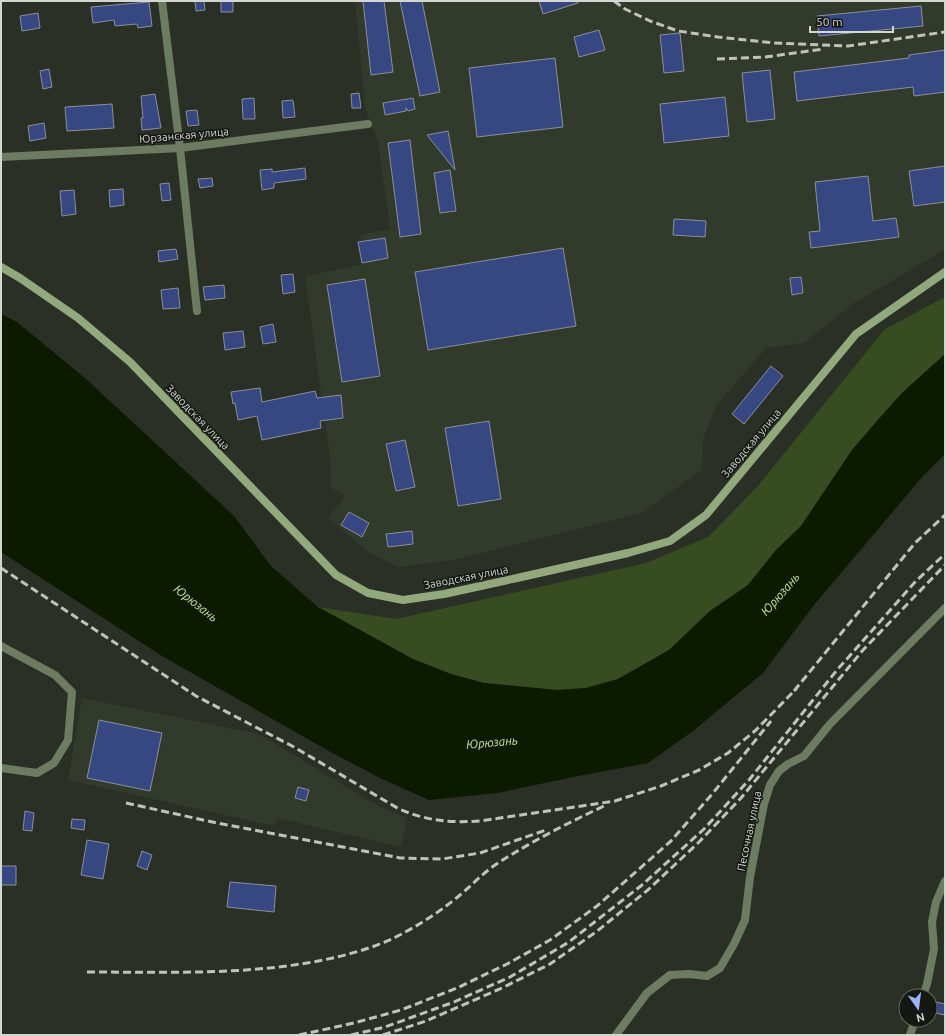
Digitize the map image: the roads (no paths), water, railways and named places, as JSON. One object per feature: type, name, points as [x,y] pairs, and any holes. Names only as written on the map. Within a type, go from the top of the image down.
[{"type":"street","points":[[162,1],[180,148],[197,311]]},
{"type":"street","name":"Юрзанская улица","points":[[1,157],[180,148],[368,124]]},
{"type":"street","name":"Заводская улица","points":[[1,268],[20,278],[78,318],[130,362],[336,575],[368,593],[403,600],[444,594],[524,577],[628,553],[670,541],[706,515],[856,334],[945,272]]},
{"type":"street","name":"Песочная улица","points":[[616,1035],[647,993],[670,975],[689,974],[707,976],[720,968],[734,944],[745,920],[750,877],[764,804],[770,785],[779,771],[788,764],[804,756],[830,724],[945,608]]},
{"type":"street","points":[[1,646],[55,675],[72,692],[68,740],[54,763],[37,773],[1,768]]},
{"type":"street","points":[[926,988],[934,949],[932,922],[936,902],[945,881]]},
{"type":"water","name":"Юрюзань","points":[[1,314],[17,322],[86,379],[234,516],[271,566],[318,607],[413,659],[451,674],[484,683],[557,690],[586,688],[618,679],[669,650],[710,611],[748,585],[776,550],[801,526],[852,450],[902,393],[945,354],[945,454],[923,476],[814,605],[763,673],[693,731],[648,763],[498,793],[429,800],[380,778],[327,750],[162,656],[1,552]]},
{"type":"railway","points":[[614,1],[625,9],[650,21],[678,31],[774,43],[848,46],[945,32]]},
{"type":"railway","points":[[717,59],[765,57],[824,49]]},
{"type":"railway","points":[[794,691],[915,543],[945,515]]},
{"type":"railway","points":[[351,1035],[385,1027],[454,1002],[510,977],[569,942],[642,885],[704,829],[749,780],[837,670],[916,581],[945,554]]},
{"type":"railway","points":[[383,1035],[426,1021],[502,988],[550,964],[596,932],[649,889],[699,842],[741,798],[863,650],[945,565]]},
{"type":"railway","points":[[1,568],[196,696],[294,747],[399,809],[429,819],[458,822],[480,821],[615,801],[661,786],[699,770],[728,753],[756,730],[797,688]]},
{"type":"railway","points":[[299,1035],[354,1023],[401,1010],[457,988],[507,964],[550,940],[597,906],[671,841],[713,793],[771,721]]},
{"type":"railway","points":[[126,803],[217,823],[400,858],[442,859],[480,853],[546,830]]},
{"type":"railway","points":[[87,972],[198,972],[280,967],[307,963],[361,951],[392,939],[419,924],[452,901],[495,865],[549,833],[606,805]]}]
